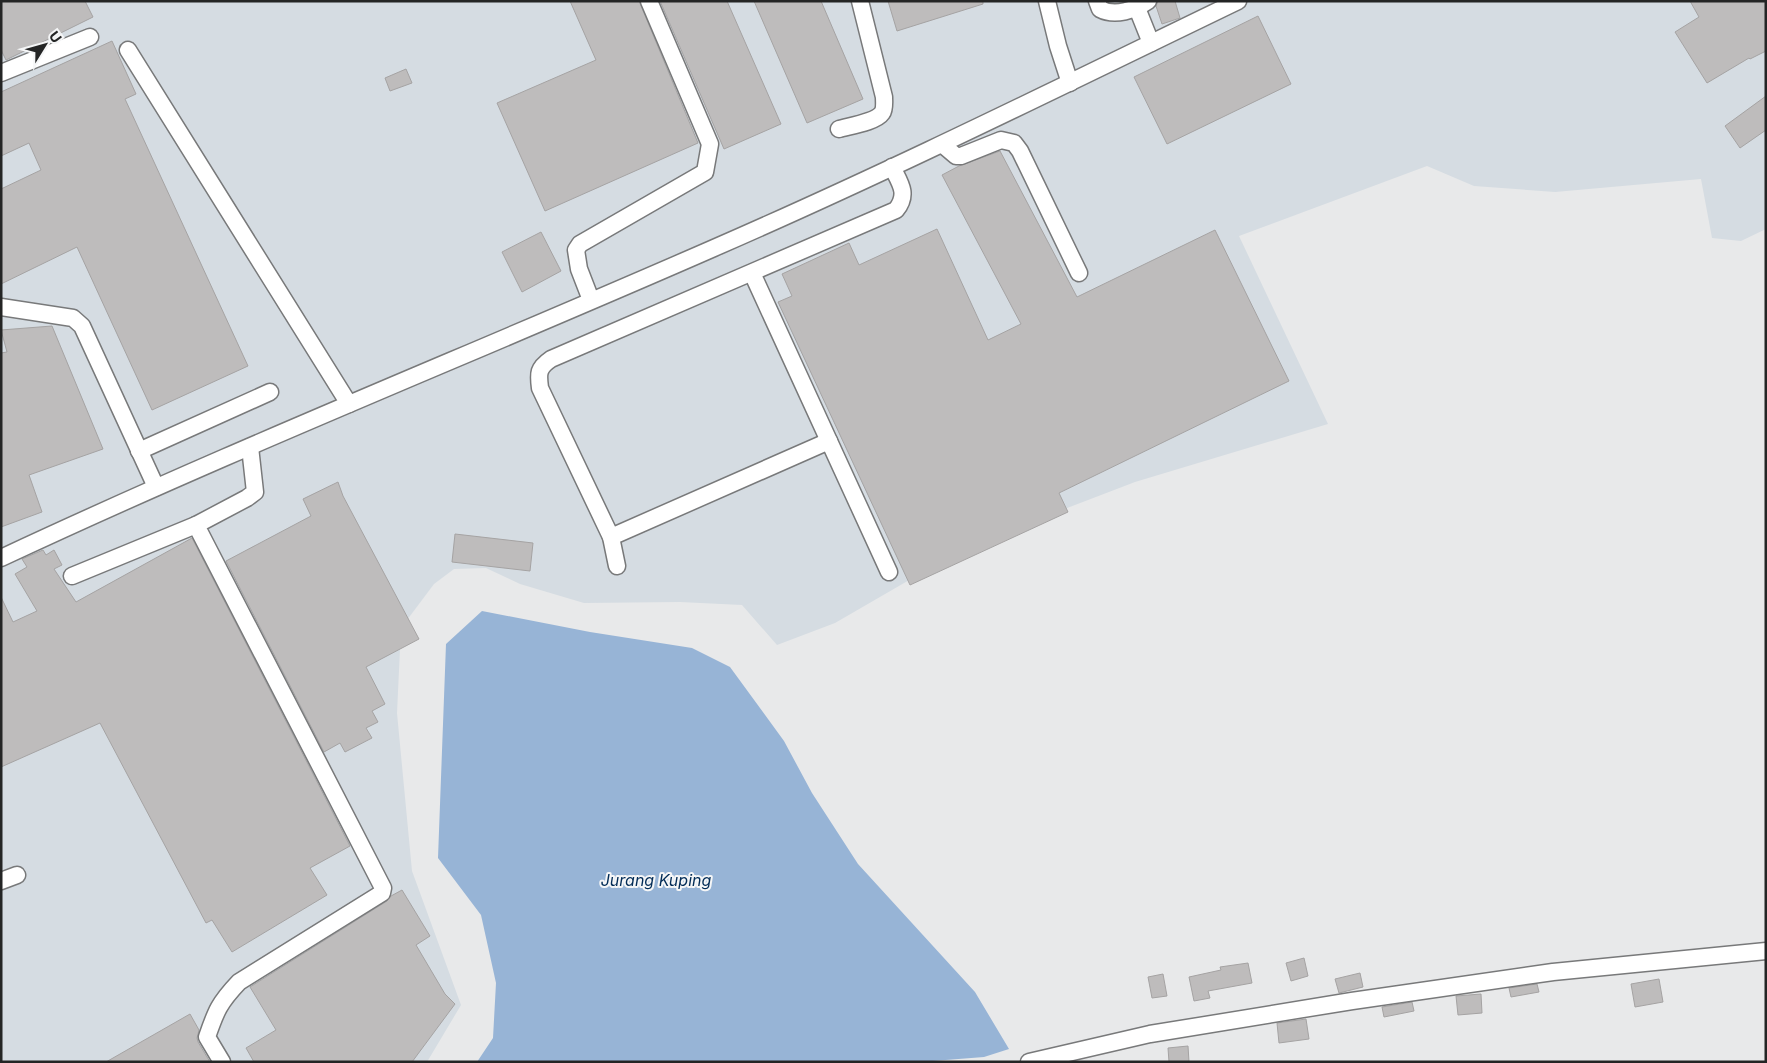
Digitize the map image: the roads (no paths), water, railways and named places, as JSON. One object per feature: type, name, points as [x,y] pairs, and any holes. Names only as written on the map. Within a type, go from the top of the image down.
[{"type":"street","points":[[591,300],[579,269],[576,250],[580,244],[706,172],[710,144],[649,1]]},
{"type":"street","points":[[839,130],[876,119],[882,113],[884,106],[884,97],[860,1]]},
{"type":"street","points":[[1047,1],[1058,46],[1070,83]]},
{"type":"street","points":[[1097,1],[1100,9],[1110,13],[1143,5],[1151,43]]},
{"type":"street","points":[[1,558],[250,446],[715,248],[943,145],[1238,1]]},
{"type":"street","points":[[1,73],[90,37]]},
{"type":"street","points":[[128,50],[349,404]]},
{"type":"street","points":[[943,145],[952,154],[961,156],[1001,140],[1014,143],[1079,273]]},
{"type":"street","points":[[617,566],[611,537],[540,388],[538,375],[542,365],[551,359],[896,210],[901,203],[903,188],[892,167]]},
{"type":"street","points":[[752,273],[889,572]]},
{"type":"street","points":[[1,306],[73,318],[78,321],[156,487]]},
{"type":"street","points":[[139,451],[270,392]]},
{"type":"street","points":[[611,537],[829,441]]},
{"type":"street","points":[[72,576],[196,525],[247,498],[255,492],[250,446]]},
{"type":"street","points":[[196,525],[383,888],[382,893],[238,982],[223,999],[215,1014],[208,1037],[222,1062]]},
{"type":"street","points":[[1029,1062],[1150,1034],[1352,1001],[1553,972],[1766,951]]},
{"type":"water","name":"Jurang Kuping","points":[[482,611],[590,632],[692,648],[730,667],[784,741],[812,793],[858,864],[975,992],[1009,1049],[984,1057],[920,1062],[477,1062],[493,1038],[496,983],[481,915],[438,858],[446,644]]}]
